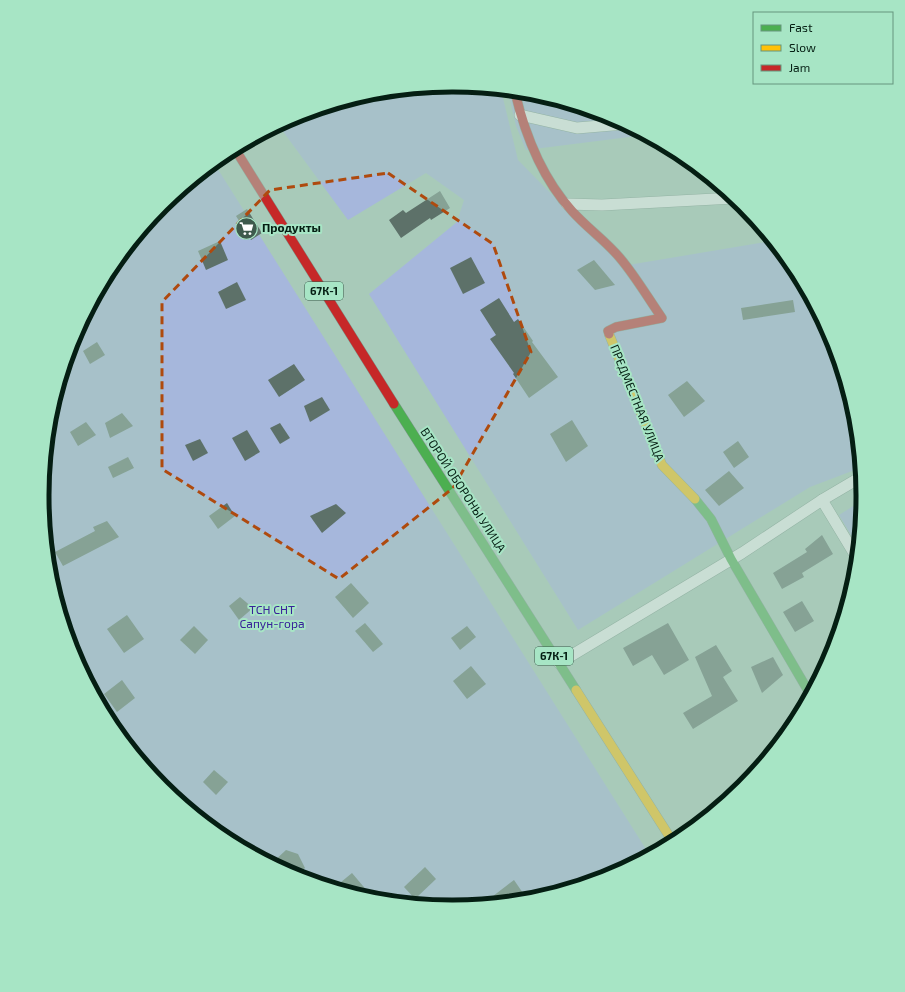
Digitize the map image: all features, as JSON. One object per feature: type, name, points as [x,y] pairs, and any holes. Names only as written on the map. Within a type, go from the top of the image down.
[{"type":"main road","name":"ПРЕДМЕСТНАЯ УЛИЦА","points":[[516,98],[520,115],[540,165],[567,204],[619,258],[662,318],[616,327],[608,331],[662,465],[691,494],[711,519],[731,559]]},
{"type":"main road","name":"ВТОРОЙ ОБОРОНЫ УЛИЦА","points":[[238,155],[412,433],[669,836]]},
{"type":"main road","points":[[731,559],[807,688]]},
{"type":"street","points":[[520,115],[577,128],[612,125]]},
{"type":"street","points":[[567,204],[602,205],[725,198]]},
{"type":"street","points":[[559,663],[731,559],[822,500],[855,480]]},
{"type":"street","points":[[822,500],[853,551]]},
{"type":"highlighted area","points":[[388,173],[493,244],[531,352],[453,488],[339,579],[162,469],[162,302],[270,190]]},
{"type":"green space","points":[[452,92],[502,96],[518,160],[622,266],[766,242],[802,294],[835,366],[848,417],[853,443],[855,470],[810,487],[578,630],[369,294],[457,222],[464,200],[426,173],[348,220],[282,130],[323,114],[374,100],[426,93]]},
{"type":"green space","points":[[509,97],[557,106],[607,123],[635,136],[526,150],[516,126]]},
{"type":"green space","name":"ТСН СНТ Сапун-гора","points":[[217,169],[646,849],[607,869],[582,878],[557,886],[505,896],[479,899],[426,899],[374,892],[348,886],[298,869],[274,858],[228,831],[207,816],[186,799],[149,762],[132,742],[103,698],[70,626],[52,549],[49,496],[52,443],[57,417],[70,366],[103,294],[117,272],[132,250],[167,211],[186,193]]},
{"type":"green space","points":[[856,505],[854,540],[839,515]]},
{"type":"building","points":[[440,191],[450,208],[431,220],[430,218],[401,238],[389,220],[403,210],[406,213]]},
{"type":"building","points":[[247,209],[262,233],[251,240],[236,216]]},
{"type":"building","points":[[220,241],[228,260],[206,270],[198,251]]},
{"type":"building","points":[[471,257],[485,283],[463,294],[450,268]]},
{"type":"building","points":[[594,260],[615,285],[595,290],[577,270]]},
{"type":"building","points":[[237,282],[246,300],[226,309],[218,292]]},
{"type":"building","points":[[499,298],[514,322],[518,319],[533,341],[532,342],[558,377],[529,398],[513,374],[514,373],[490,339],[496,335],[480,310]]},
{"type":"building","points":[[793,300],[795,312],[743,320],[741,308]]},
{"type":"building","points":[[97,342],[105,355],[90,364],[83,351]]},
{"type":"building","points":[[294,364],[305,380],[279,397],[268,380]]},
{"type":"building","points":[[687,381],[705,401],[684,417],[668,395]]},
{"type":"building","points":[[322,397],[330,410],[310,422],[304,406]]},
{"type":"building","points":[[122,413],[133,426],[110,438],[105,423]]},
{"type":"building","points":[[572,420],[588,446],[566,462],[550,434]]},
{"type":"building","points":[[86,422],[96,435],[78,446],[70,432]]},
{"type":"building","points":[[280,423],[290,438],[280,444],[270,428]]},
{"type":"building","points":[[247,430],[260,452],[245,461],[232,438]]},
{"type":"building","points":[[200,439],[208,453],[193,461],[185,445]]},
{"type":"building","points":[[738,441],[749,457],[734,468],[723,452]]},
{"type":"building","points":[[128,457],[134,468],[113,478],[108,467]]},
{"type":"building","points":[[729,471],[744,488],[719,506],[705,490]]},
{"type":"building","points":[[227,503],[235,516],[218,529],[209,516]]},
{"type":"building","points":[[336,504],[346,513],[322,533],[310,516]]},
{"type":"building","points":[[107,521],[119,537],[63,566],[55,552],[95,531],[93,527]]},
{"type":"building","points":[[822,535],[833,554],[802,573],[804,577],[782,589],[773,573],[807,552],[805,549]]},
{"type":"building","points":[[351,583],[369,603],[353,618],[335,597]]},
{"type":"building","points":[[240,597],[253,608],[239,620],[229,606]]},
{"type":"building","points":[[802,601],[814,621],[795,632],[783,612]]},
{"type":"building","points":[[127,615],[144,639],[124,653],[107,629]]},
{"type":"building","points":[[365,623],[383,644],[373,652],[355,631]]},
{"type":"building","points":[[668,623],[689,660],[664,675],[652,655],[633,666],[623,648]]},
{"type":"building","points":[[194,626],[208,640],[195,654],[180,640]]},
{"type":"building","points":[[467,626],[476,637],[460,650],[451,638]]},
{"type":"building","points":[[716,645],[732,671],[723,677],[738,701],[693,729],[683,713],[712,696],[695,657]]},
{"type":"building","points":[[773,657],[783,675],[762,693],[751,667]]},
{"type":"building","points":[[471,666],[486,684],[467,699],[453,681]]},
{"type":"building","points":[[122,680],[135,698],[117,712],[104,694]]},
{"type":"building","points":[[214,770],[228,782],[216,795],[203,782]]},
{"type":"building","points":[[286,850],[298,854],[305,868],[302,871],[276,859]]},
{"type":"building","points":[[425,867],[436,879],[416,898],[414,898],[404,887]]},
{"type":"building","points":[[352,873],[367,890],[348,886],[340,883]]},
{"type":"building","points":[[514,880],[523,893],[505,896],[491,898]]},
{"type":"traffic: fast","points":[[394,404],[576,690]]},
{"type":"traffic: fast","points":[[695,499],[711,519],[731,559],[807,688]]},
{"type":"traffic: slow","points":[[609,334],[662,465],[695,499]]},
{"type":"traffic: slow","points":[[576,690],[669,836]]},
{"type":"traffic: jam","points":[[516,98],[524,124],[536,155],[552,185],[572,211],[609,246],[626,265],[662,318],[616,327],[608,331],[609,334]]},
{"type":"traffic: jam","points":[[238,155],[394,404]]},
{"type":"place","name":"Продукты","points":[[247,228]]}]
